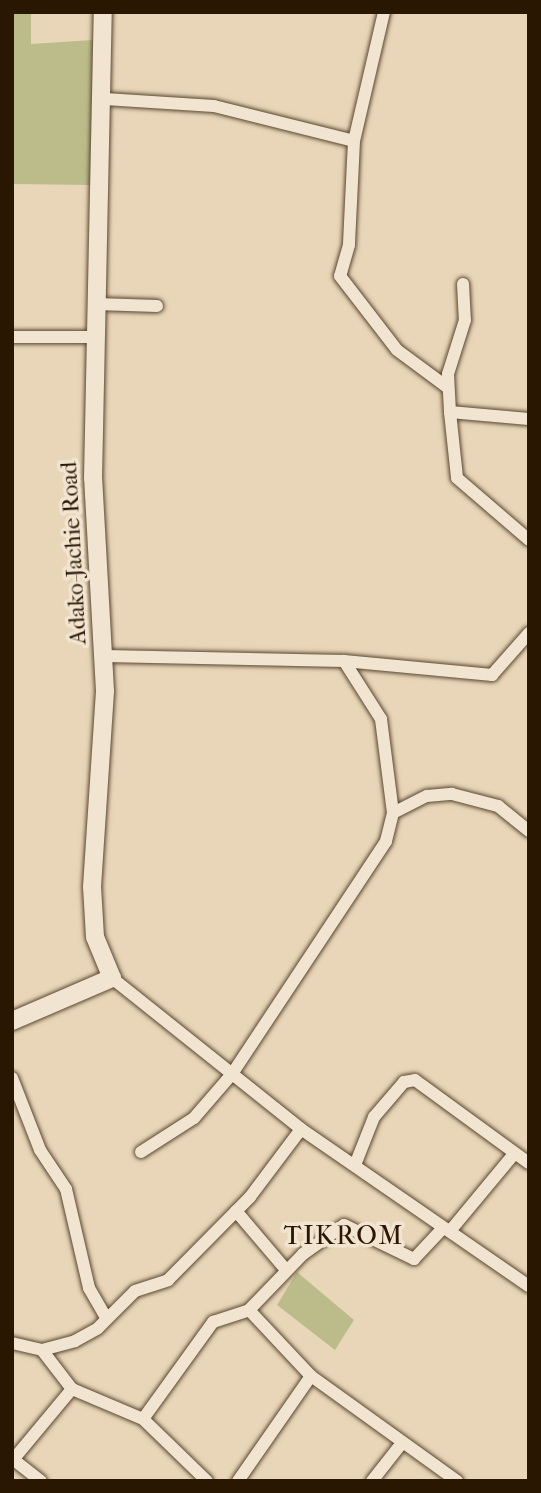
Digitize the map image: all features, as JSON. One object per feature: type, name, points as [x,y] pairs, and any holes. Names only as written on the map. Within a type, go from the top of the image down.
[{"type":"street","name":"Adako-Jachie Road","points":[[103,12],[105,99],[93,478],[105,656],[93,898],[95,937],[112,978]]},
{"type":"street","points":[[384,12],[354,141],[349,245],[340,276],[397,350],[447,387]]},
{"type":"street","points":[[105,99],[214,106],[354,141]]},
{"type":"street","points":[[463,284],[465,320],[447,387],[457,478],[529,540]]},
{"type":"street","points":[[97,304],[157,306]]},
{"type":"street","points":[[12,337],[96,337]]},
{"type":"street","points":[[450,412],[529,419]]},
{"type":"street","points":[[105,656],[344,661],[492,675],[529,633]]},
{"type":"street","points":[[141,1152],[194,1118],[232,1074],[386,841],[393,813],[381,719],[344,661]]},
{"type":"street","points":[[393,813],[427,796],[452,794],[498,806],[529,831]]},
{"type":"street","points":[[12,1021],[112,978],[301,1129],[529,1286]]},
{"type":"street","points":[[12,1078],[40,1150],[66,1189],[89,1288],[106,1317]]},
{"type":"street","points":[[355,1165],[374,1117],[404,1082],[415,1080],[529,1163]]},
{"type":"street","points":[[12,1343],[42,1350],[90,1334],[135,1291],[167,1280],[236,1211],[301,1129]]},
{"type":"street","points":[[143,1419],[214,1322],[249,1310],[285,1270],[344,1225],[414,1259],[446,1229],[514,1154]]},
{"type":"street","points":[[236,1211],[285,1270]]},
{"type":"street","points":[[249,1310],[311,1376],[457,1481]]},
{"type":"street","points":[[42,1350],[72,1389],[143,1419],[207,1481]]},
{"type":"street","points":[[238,1481],[311,1376]]},
{"type":"street","points":[[41,1481],[13,1461],[72,1389]]},
{"type":"street","points":[[372,1481],[402,1443]]},
{"type":"green space","points":[[12,12],[31,12],[31,44],[93,40],[91,185],[12,184]]},
{"type":"green space","points":[[297,1272],[354,1320],[335,1350],[277,1305]]},
{"type":"district","name":"TIKROM","points":[[344,1236]]}]
